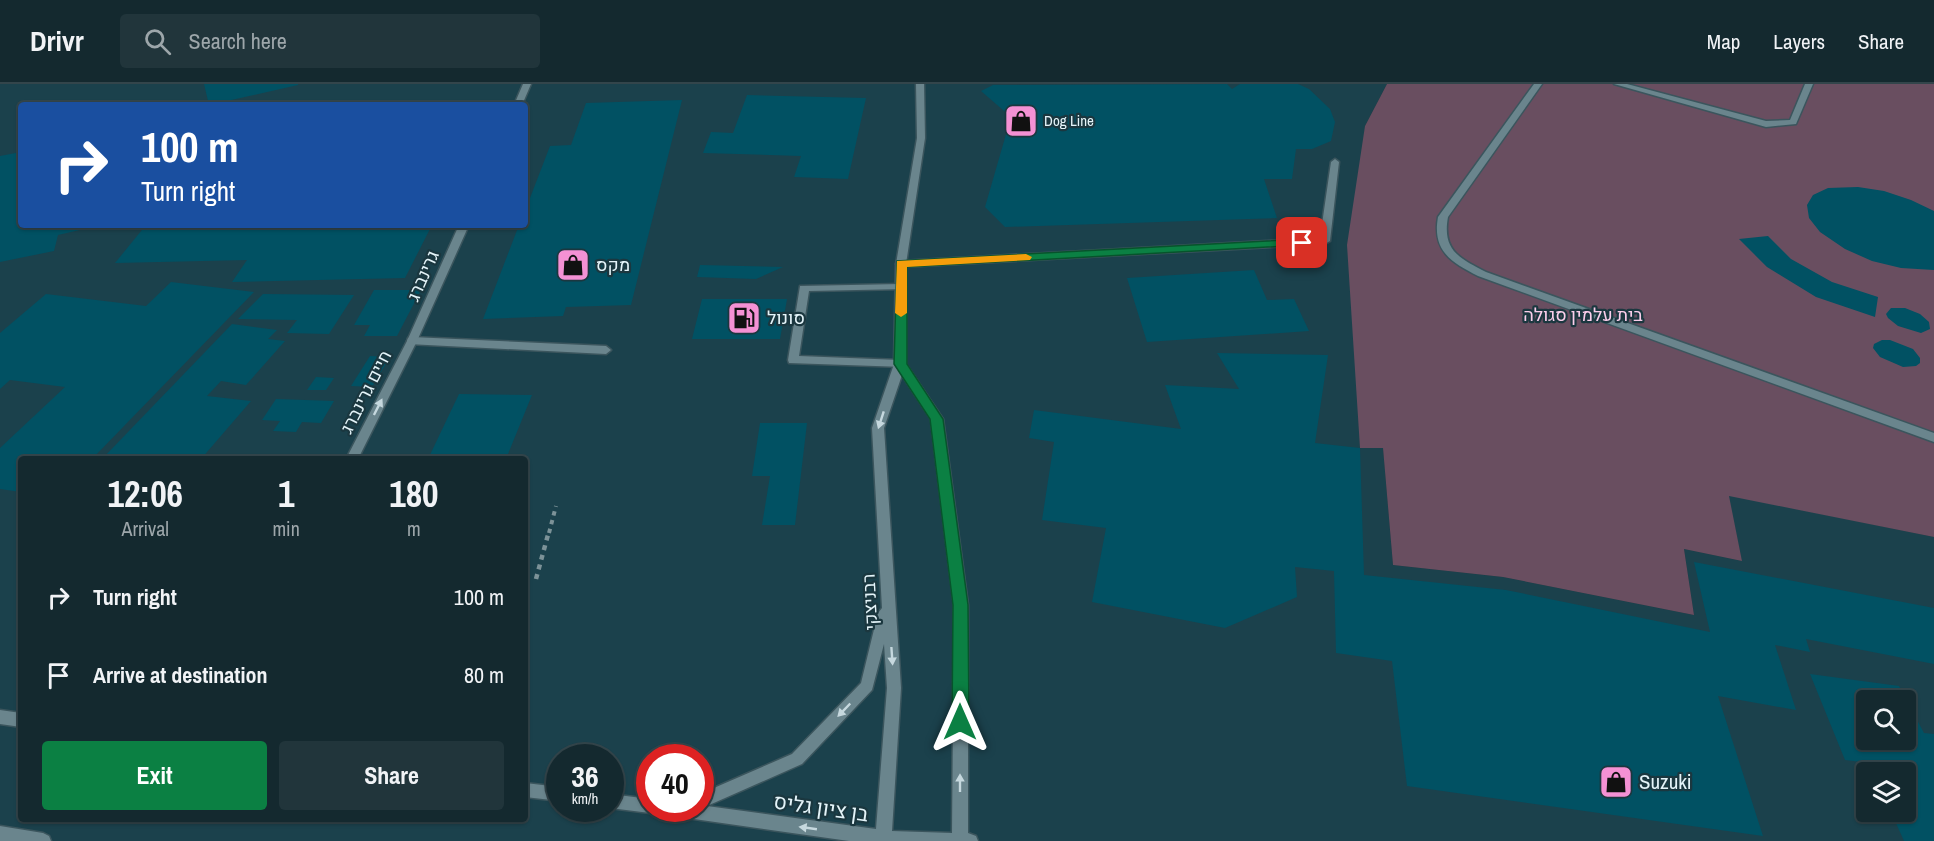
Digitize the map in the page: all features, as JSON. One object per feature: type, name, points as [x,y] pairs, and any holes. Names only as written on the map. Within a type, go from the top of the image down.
[{"type":"street","points":[[519,102],[527,84]]},
{"type":"street","points":[[1538,84],[1443,217],[1439,232],[1444,247],[1460,262],[1482,274],[1934,438]]},
{"type":"street","points":[[1618,84],[1766,124],[1793,122],[1809,84]]},
{"type":"street","name":"רבניצקי","points":[[883,839],[894,688],[878,428],[900,364],[901,264],[921,138],[919,85]]},
{"type":"street","points":[[901,264],[1325,241],[1335,162]]},
{"type":"street","name":"גרינברג","points":[[412,341],[463,228]]},
{"type":"street","points":[[901,287],[804,288],[793,360],[900,364],[937,419],[961,605],[963,840]]},
{"type":"street","points":[[412,341],[606,350]]},
{"type":"street","name":"חיים גרינברג","points":[[354,456],[412,341]]},
{"type":"street","points":[[714,796],[797,759],[867,686],[888,600]]},
{"type":"street","points":[[0,717],[18,720]]},
{"type":"street","points":[[528,790],[546,792]]},
{"type":"street","name":"בן ציון גליס","points":[[714,814],[883,839],[963,840]]},
{"type":"street","points":[[0,834],[43,841]]},
{"type":"path","points":[[536,579],[556,506]]},
{"type":"shaded area","points":[[0,84],[1387,84],[1365,126],[1360,448],[1383,447],[1393,565],[1503,577],[1694,615],[1684,549],[1742,561],[1728,495],[1934,537],[1934,841],[0,841]]},
{"type":"green space","name":"בית עלמין סגולה","points":[[1387,84],[1934,84],[1934,537],[1729,496],[1742,561],[1684,549],[1694,615],[1503,577],[1393,565],[1383,448],[1360,448],[1347,245],[1365,126]]},
{"type":"building","points":[[204,84],[298,84],[222,102],[208,102]]},
{"type":"building","points":[[1227,84],[1232,89],[1240,84],[1298,84],[1309,89],[1330,109],[1335,122],[1331,141],[1312,149],[1296,149],[1292,179],[1264,179],[1277,218],[1005,227],[985,207],[1011,117],[981,91],[993,85]]},
{"type":"building","points":[[747,95],[866,98],[848,179],[794,177],[801,156],[703,153],[711,132],[733,133]]},
{"type":"building","name":"מקס","points":[[682,100],[631,305],[566,307],[563,316],[483,319],[518,228],[528,228],[528,203],[550,146],[571,145],[586,103]]},
{"type":"building","points":[[18,153],[18,228],[84,229],[58,235],[54,251],[0,262],[0,156]]},
{"type":"building","points":[[1858,187],[1884,191],[1934,211],[1934,270],[1901,268],[1872,261],[1845,249],[1820,232],[1809,218],[1807,205],[1813,195],[1828,188]]},
{"type":"building","points":[[144,228],[430,228],[405,278],[232,282],[247,260],[115,263]]},
{"type":"building","points":[[1768,236],[1791,259],[1832,282],[1878,297],[1875,317],[1816,297],[1767,267],[1739,239]]},
{"type":"building","points":[[700,265],[783,267],[756,279],[697,277]]},
{"type":"building","points":[[1254,270],[1267,300],[1294,299],[1309,331],[1147,342],[1127,278]]},
{"type":"building","points":[[171,282],[254,292],[95,456],[18,456],[18,492],[0,489],[0,448],[65,387],[10,380],[0,389],[0,333],[46,294],[146,306]]},
{"type":"building","points":[[374,290],[421,290],[397,336],[364,336],[370,325],[354,325]]},
{"type":"building","points":[[263,294],[354,295],[329,334],[287,333],[297,320],[238,319]]},
{"type":"building","points":[[702,299],[787,299],[780,339],[692,339]]},
{"type":"building","points":[[1891,308],[1905,308],[1920,314],[1929,322],[1930,329],[1921,333],[1898,326],[1886,314]]},
{"type":"building","points":[[232,324],[277,330],[268,339],[285,341],[246,385],[221,381],[207,396],[251,401],[204,456],[105,456]]},
{"type":"building","points":[[1882,340],[1890,340],[1913,349],[1920,358],[1920,363],[1916,366],[1903,367],[1880,357],[1873,348],[1874,344]]},
{"type":"building","points":[[1217,353],[1328,355],[1315,443],[1360,448],[1364,575],[1506,590],[1710,632],[1694,562],[1934,608],[1934,664],[1806,639],[1810,652],[1775,645],[1796,710],[1718,696],[1763,836],[1407,786],[1392,661],[1336,653],[1334,571],[1295,567],[1297,597],[1225,628],[1092,602],[1106,528],[1042,520],[1054,442],[1029,438],[1034,410],[1181,429],[1165,385],[1239,389]]},
{"type":"building","points":[[370,356],[390,357],[372,387],[351,386]]},
{"type":"building","points":[[316,377],[334,378],[326,390],[307,390]]},
{"type":"building","points":[[459,394],[532,395],[507,456],[429,456]]},
{"type":"building","points":[[276,399],[334,401],[321,423],[302,422],[296,432],[273,431],[280,421],[262,420]]},
{"type":"building","points":[[760,423],[807,423],[795,525],[762,525],[770,476],[752,476]]},
{"type":"building","points":[[1810,674],[1899,686],[1901,690],[1856,690],[1856,750],[1916,750],[1916,718],[1924,733],[1934,734],[1934,841],[1904,841],[1895,822],[1916,822],[1916,762],[1845,760]]},
{"type":"slow traffic","points":[[901,313],[901,264],[1026,257]]},
{"type":"place","name":"Dog Line","points":[[1021,121]]},
{"type":"place","name":"מקס","points":[[573,265]]},
{"type":"place","name":"סונול","points":[[744,318]]},
{"type":"place","name":"Suzuki","points":[[1616,782]]},
{"type":"route","points":[[960,722],[961,605],[937,419],[900,364],[901,264],[1302,243]]}]
